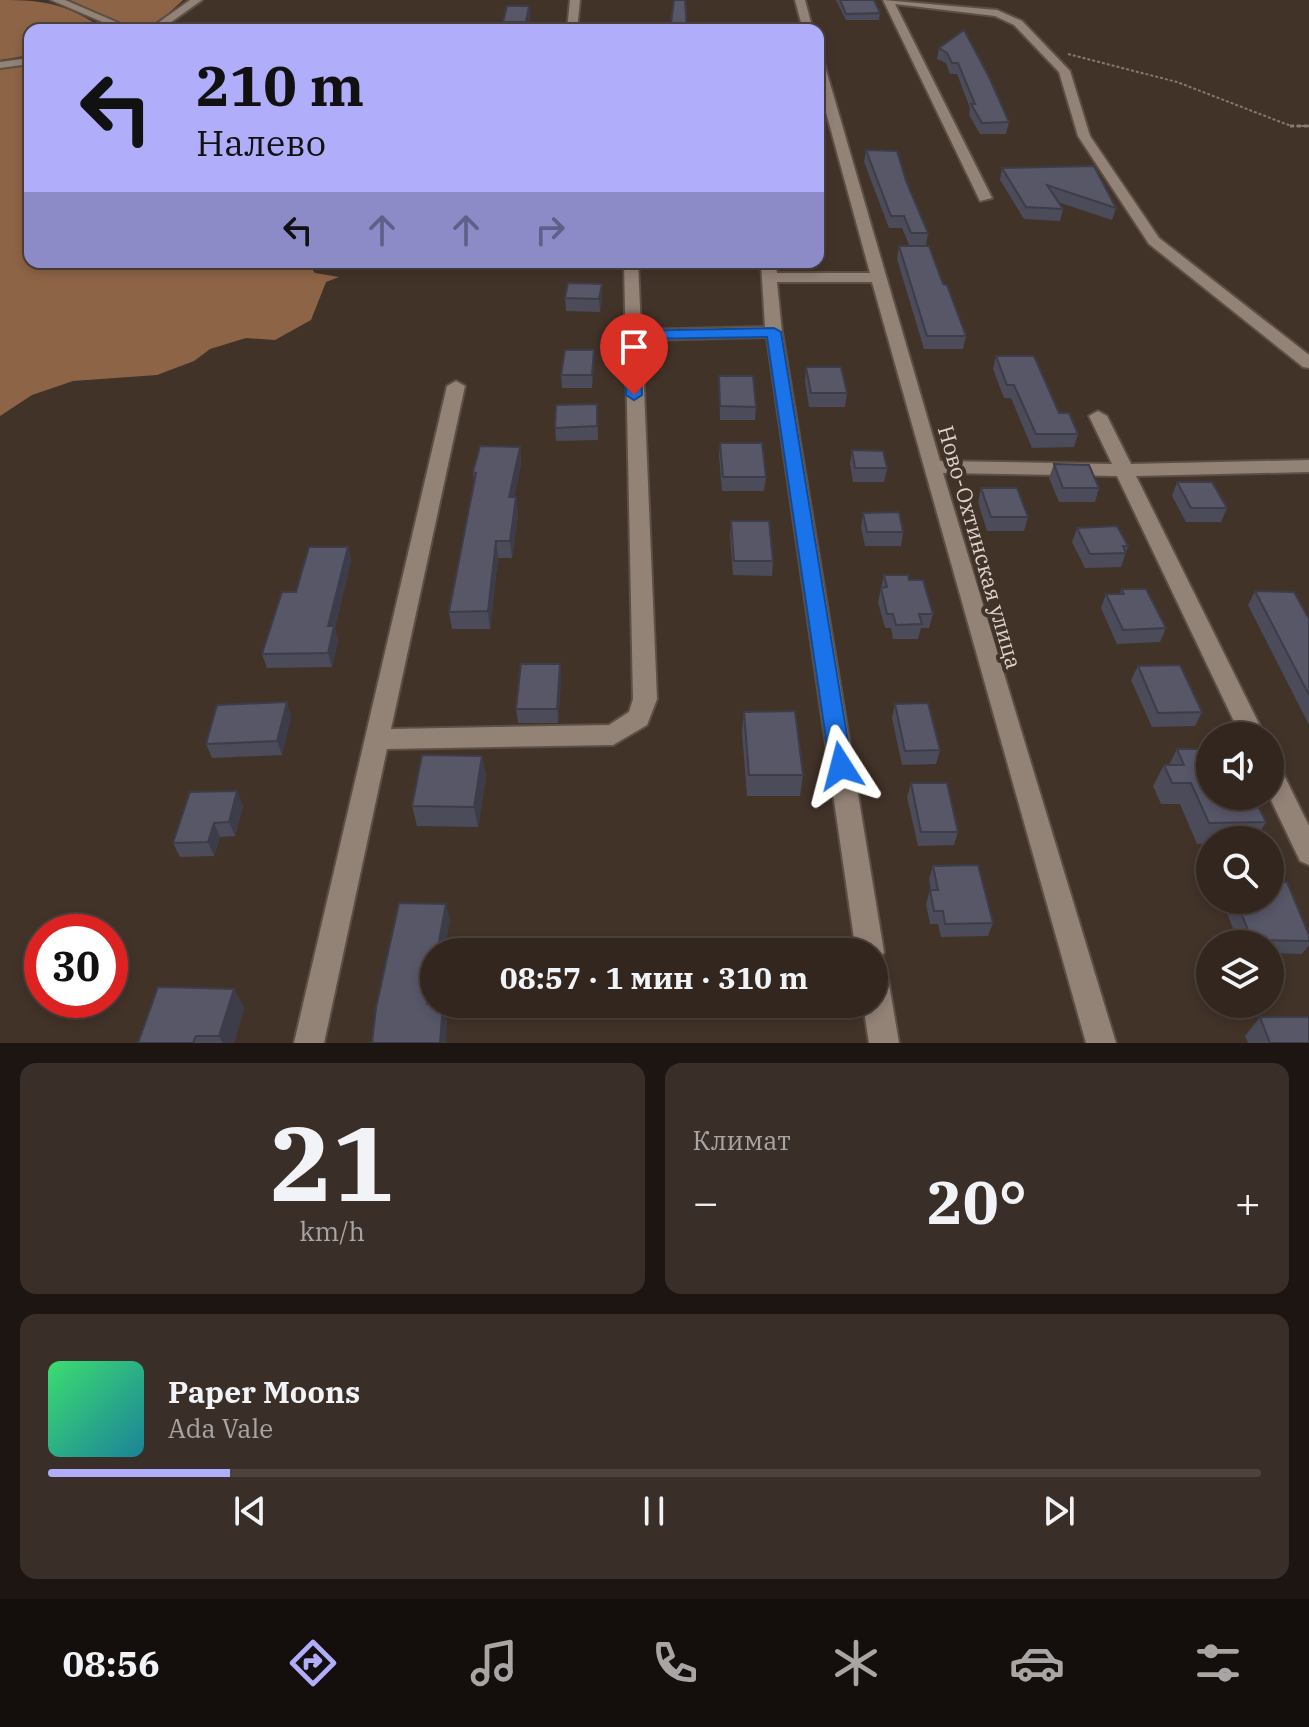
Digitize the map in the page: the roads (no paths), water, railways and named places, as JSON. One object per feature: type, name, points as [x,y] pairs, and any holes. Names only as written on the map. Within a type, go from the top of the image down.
[{"type":"street","points":[[56,0],[115,24]]},
{"type":"street","points":[[162,24],[197,0]]},
{"type":"street","points":[[573,24],[575,0]]},
{"type":"street","points":[[799,0],[806,24]]},
{"type":"street","points":[[889,0],[997,13],[1018,23],[1064,71],[1084,136],[1154,241],[1309,363]]},
{"type":"street","points":[[889,0],[985,198]]},
{"type":"street","points":[[0,65],[24,62]]},
{"type":"street","name":"Ново-Охтинская улица","points":[[824,84],[932,467],[1101,1043]]},
{"type":"street","points":[[376,739],[613,735],[639,718],[645,699],[631,268]]},
{"type":"street","points":[[868,938],[774,332],[768,270],[878,277]]},
{"type":"street","points":[[632,335],[774,332]]},
{"type":"street","points":[[309,1043],[456,386]]},
{"type":"street","points":[[1098,416],[1246,722]]},
{"type":"street","points":[[932,467],[1124,470],[1309,466]]},
{"type":"street","points":[[1284,801],[1309,853]]},
{"type":"street","points":[[880,1018],[884,1043]]}]
